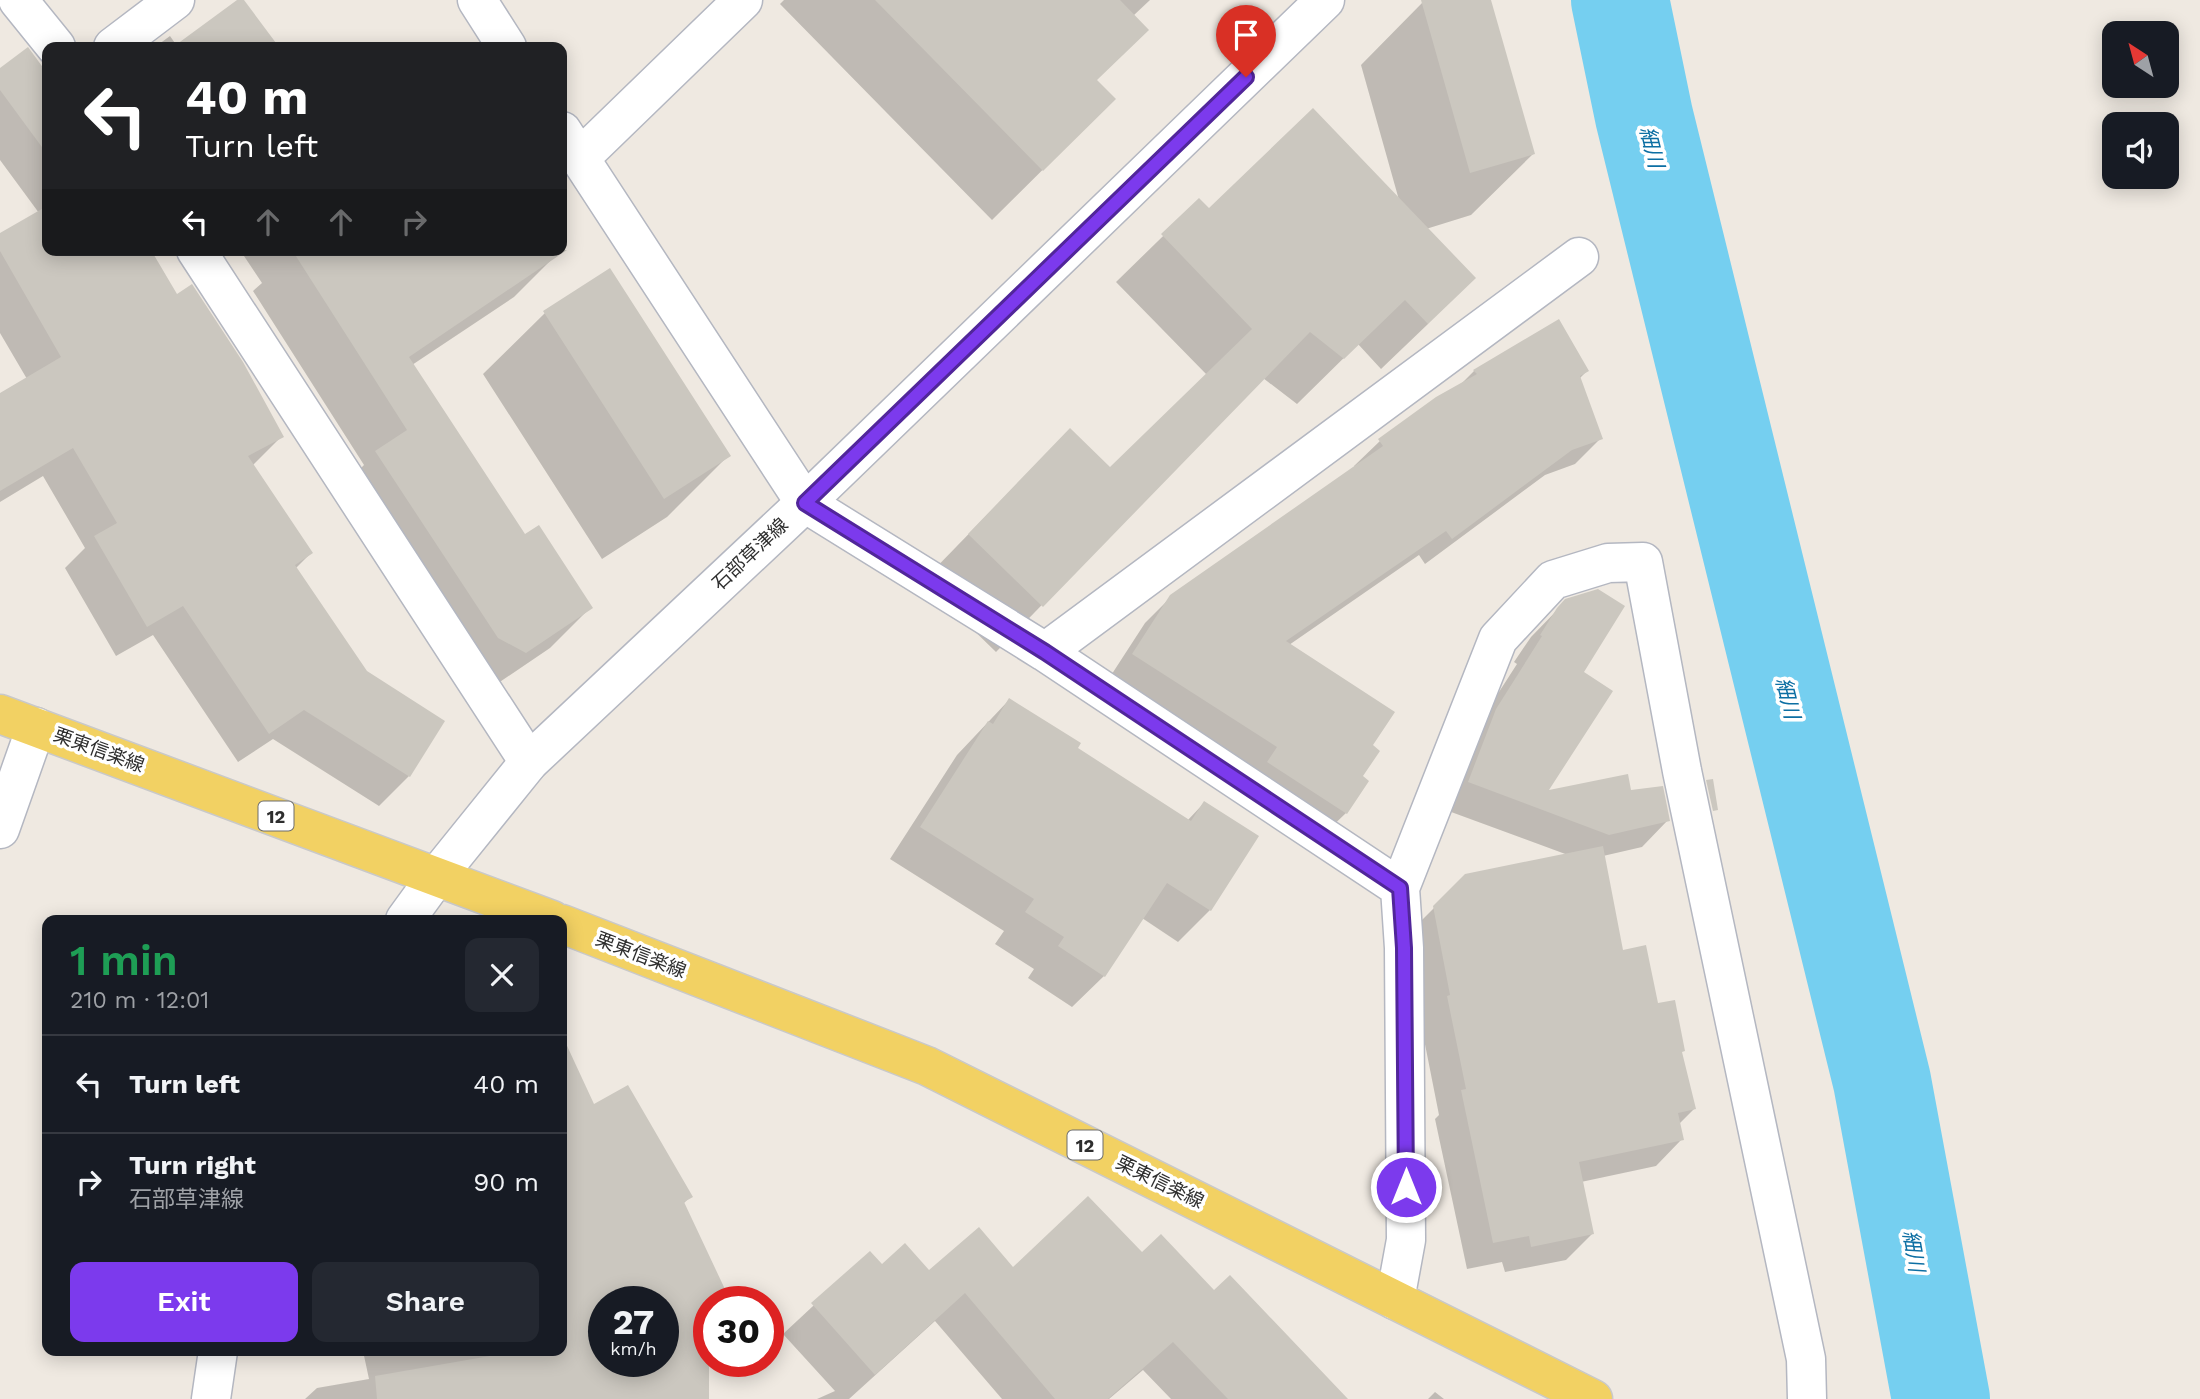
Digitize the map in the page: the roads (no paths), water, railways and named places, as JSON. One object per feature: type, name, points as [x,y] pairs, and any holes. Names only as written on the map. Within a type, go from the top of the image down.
[{"type":"main road","name":"栗東信楽線","points":[[0,714],[539,915]]},
{"type":"main road","name":"栗東信楽線","points":[[567,926],[927,1066],[1592,1399]]},
{"type":"street","points":[[18,0],[51,42]]},
{"type":"street","points":[[120,42],[175,0]]},
{"type":"street","points":[[477,0],[505,42]]},
{"type":"street","points":[[743,0],[571,144],[805,503],[1045,652],[1400,888]]},
{"type":"street","name":"石部草津線","points":[[409,915],[529,762],[805,503],[1325,0]]},
{"type":"street","points":[[200,256],[529,762]]},
{"type":"street","points":[[1045,652],[1579,257]]},
{"type":"street","points":[[1395,1300],[1406,1240],[1404,948],[1400,888],[1498,639],[1553,580],[1608,563],[1643,562],[1682,771],[1806,1359],[1807,1399]]},
{"type":"street","points":[[0,829],[36,727]]},
{"type":"street","points":[[211,1399],[217,1356]]},
{"type":"waterway","name":"細川","points":[[1620,0],[1644,116],[1882,1081],[1941,1399]]}]
